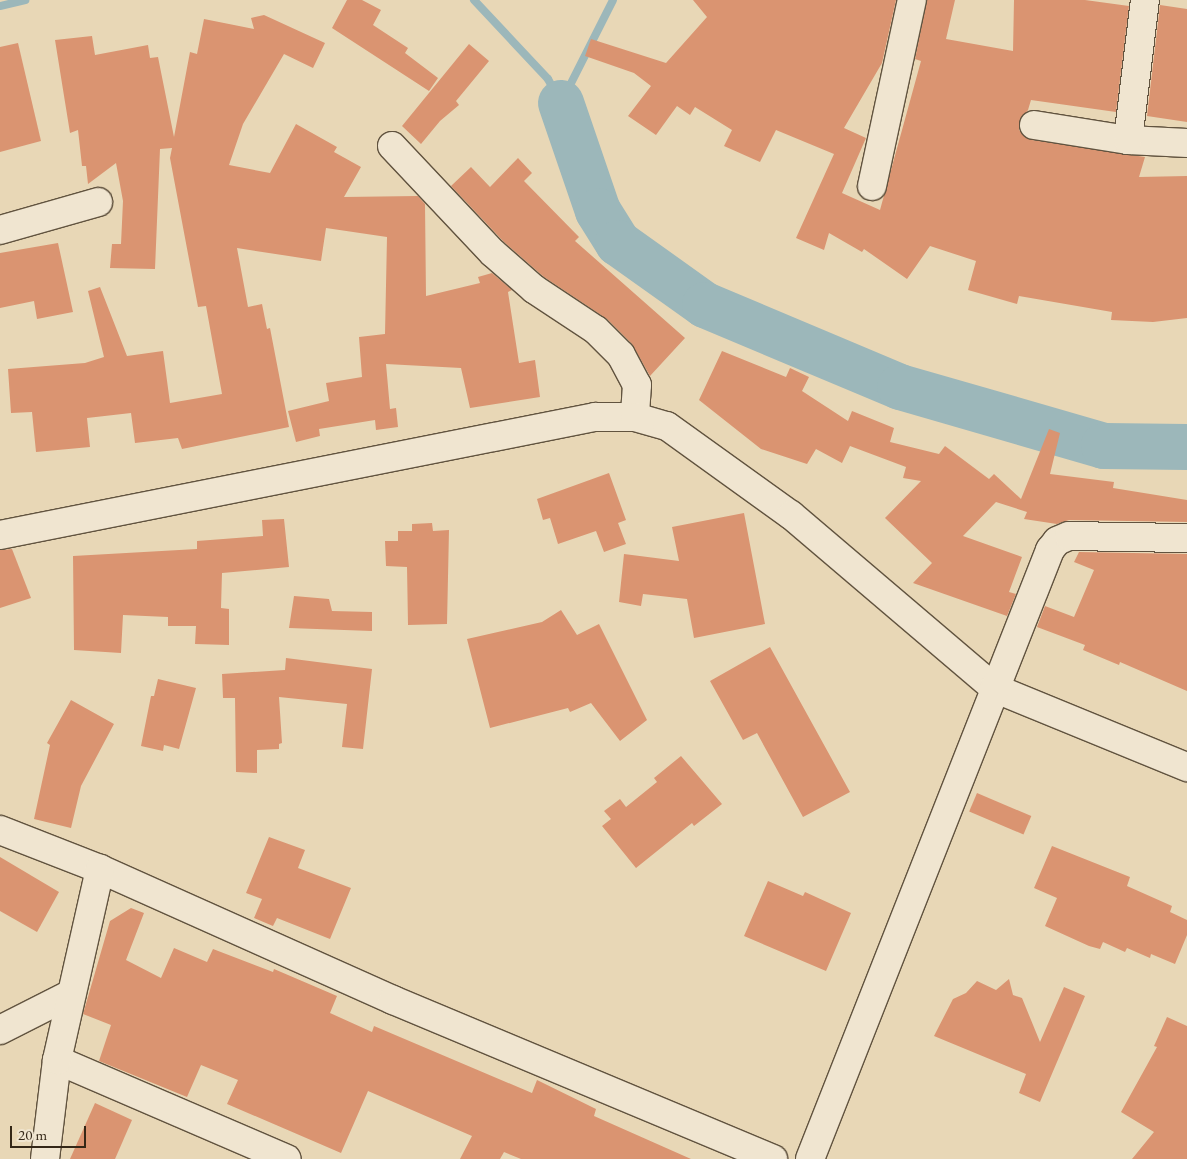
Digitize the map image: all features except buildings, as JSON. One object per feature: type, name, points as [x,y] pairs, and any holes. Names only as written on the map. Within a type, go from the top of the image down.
[{"type":"street","points":[[872,186],[912,0]]},
{"type":"street","points":[[1128,140],[1145,0]]},
{"type":"street","points":[[1034,125],[1128,140],[1187,143]]},
{"type":"street","points":[[392,146],[500,259],[534,289],[596,330],[621,355],[638,385],[635,417]]},
{"type":"street","points":[[0,230],[98,202]]},
{"type":"street","points":[[0,535],[585,419],[635,417],[667,426],[791,515],[994,688],[1187,767]]},
{"type":"street","points":[[810,1159],[994,688],[1050,550],[1057,541],[1069,536],[1187,538]]},
{"type":"street","points":[[0,830],[100,869],[393,1000],[773,1159]]},
{"type":"street","points":[[45,1159],[57,1060],[100,869]]},
{"type":"street","points":[[0,1030],[71,994]]},
{"type":"street","points":[[57,1060],[287,1159]]},
{"type":"waterway","points":[[0,6],[25,0]]},
{"type":"waterway","points":[[474,0],[548,79],[561,103]]},
{"type":"waterway","points":[[561,103],[613,0]]},
{"type":"waterway","points":[[561,103],[598,211],[618,243],[705,305],[900,387],[1104,446],[1187,447]]}]
